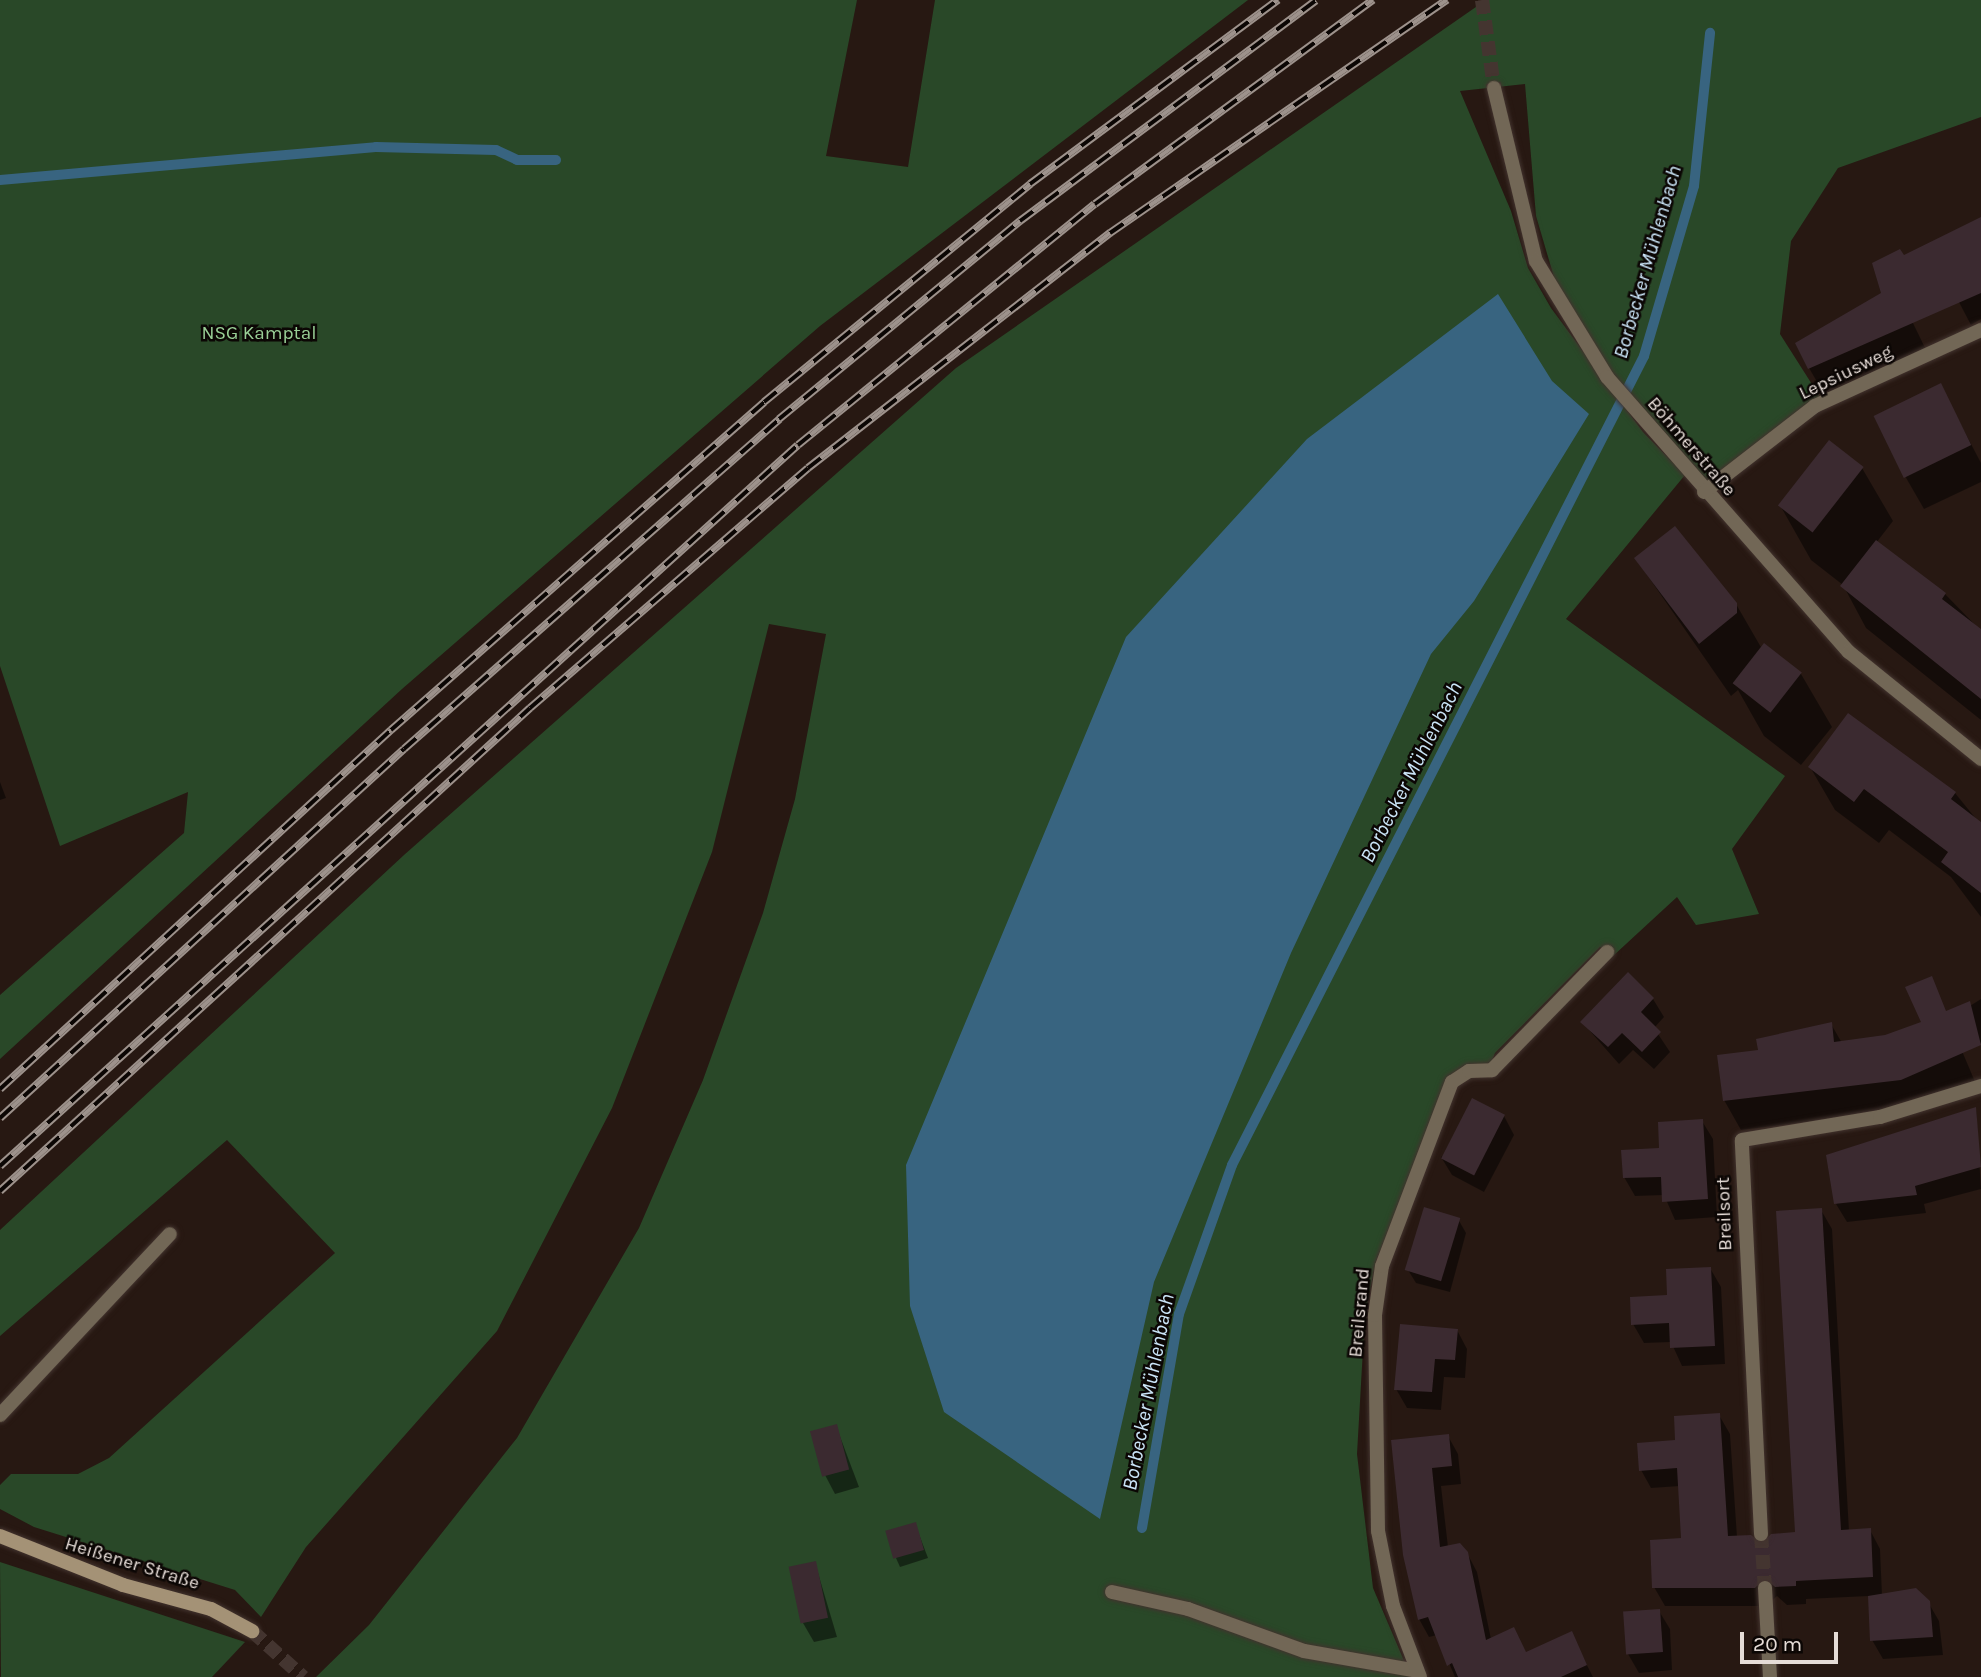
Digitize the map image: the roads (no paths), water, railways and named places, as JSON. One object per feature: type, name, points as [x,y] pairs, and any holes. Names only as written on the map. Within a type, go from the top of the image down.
[{"type":"street","name":"Böhmerstraße","points":[[1494,88],[1536,261],[1607,377],[1704,492],[1849,652],[1979,755]]},
{"type":"street","name":"Lepsiusweg","points":[[1704,492],[1815,406],[1981,330]]},
{"type":"street","name":"Breilsrand","points":[[1419,1674],[1393,1606],[1378,1531],[1375,1315],[1382,1266],[1452,1082],[1469,1071],[1492,1070],[1607,952]]},
{"type":"street","name":"Breilsort","points":[[1761,1534],[1742,1140],[1880,1117],[1981,1086]]},
{"type":"street","points":[[0,1415],[170,1234]]},
{"type":"street","name":"Heißener Straße","points":[[0,1536],[122,1585],[211,1608],[252,1631]]},
{"type":"street","points":[[1765,1588],[1770,1677]]},
{"type":"street","points":[[1112,1592],[1188,1609],[1304,1651],[1419,1674]]},
{"type":"water","points":[[1498,294],[1552,381],[1589,414],[1474,601],[1431,654],[1291,953],[1154,1282],[1100,1519],[944,1412],[910,1306],[906,1165],[1126,637],[1307,439]]},
{"type":"waterway","name":"Borbecker Mühlenbach","points":[[1142,1528],[1179,1314],[1232,1165],[1644,356],[1694,186],[1710,33]]},
{"type":"waterway","points":[[0,180],[376,147],[496,150],[517,160],[556,160]]},
{"type":"tunnel","points":[[1482,0],[1494,88]]},
{"type":"tunnel","points":[[1761,1534],[1765,1588]]},
{"type":"tunnel","points":[[252,1631],[303,1677]]},
{"type":"railway","points":[[0,1089],[391,730],[764,402],[1030,184],[1278,0]]},
{"type":"railway","points":[[0,1118],[404,749],[779,419],[1020,221],[1316,0]]},
{"type":"railway","points":[[0,1166],[798,445],[1095,204],[1373,0]]},
{"type":"railway","points":[[0,1191],[530,708],[808,468],[1110,233],[1447,0]]},
{"type":"park label","name":"NSG Kamptal","points":[[259,334]]}]
